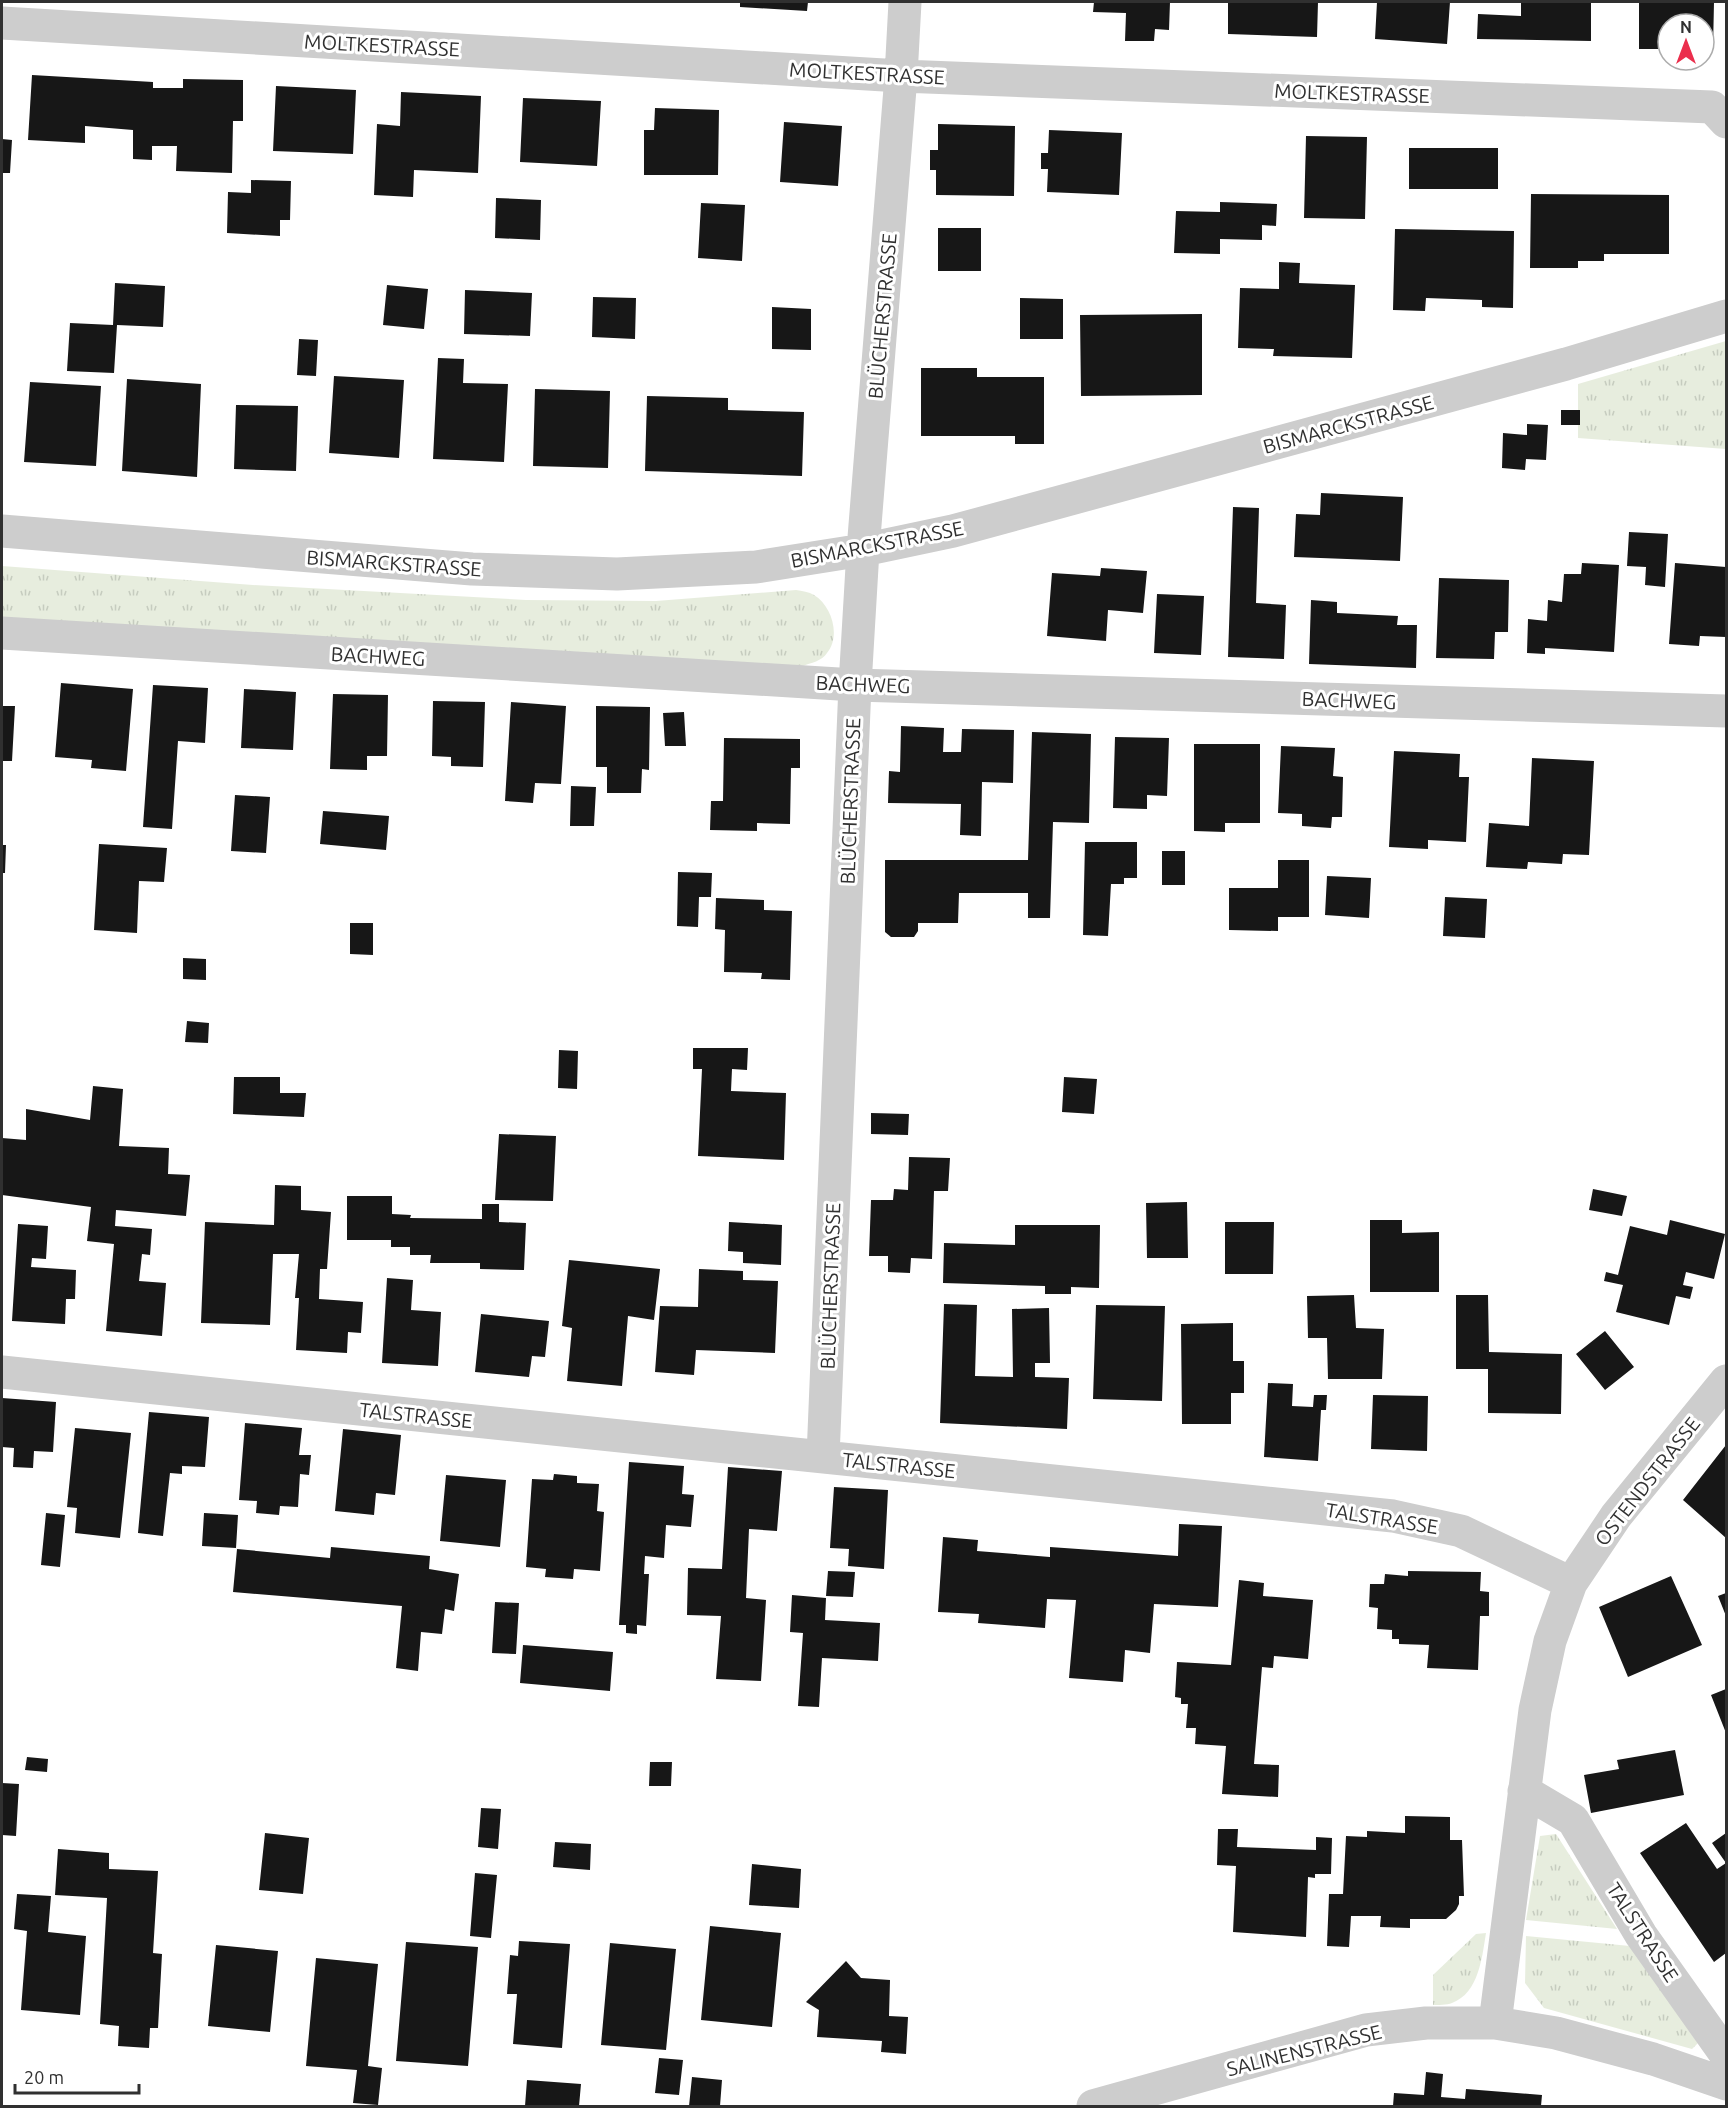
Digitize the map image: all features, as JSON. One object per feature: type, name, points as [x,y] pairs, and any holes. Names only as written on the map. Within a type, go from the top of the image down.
[{"type":"street","name":"BLÜCHERSTRASSE","points":[[823,1457],[855,685],[863,550],[905,2]]},
{"type":"street","name":"MOLTKESTRASSE","points":[[2,22],[901,76],[1712,107],[1726,122]]},
{"type":"street","name":"BISMARCKSTRASSE","points":[[2,531],[472,569],[617,574],[756,567],[863,550],[953,531],[1555,367],[1726,316]]},
{"type":"street","name":"BACHWEG","points":[[2,633],[855,685],[1726,711]]},
{"type":"street","name":"TALSTRASSE","points":[[2,1372],[1393,1516],[1461,1531],[1571,1583]]},
{"type":"street","name":"OSTENDSTRASSE","points":[[1571,1583],[1616,1516],[1726,1381]]},
{"type":"street","points":[[1495,2023],[1535,1710],[1550,1641],[1571,1583]]},
{"type":"street","name":"TALSTRASSE","points":[[1524,1791],[1573,1820],[1641,1935],[1726,2055],[1726,2059]]},
{"type":"street","name":"SALINENSTRASSE","points":[[1093,2106],[1366,2030],[1426,2024],[1495,2023],[1556,2033],[1653,2059],[1726,2084]]},
{"type":"green space","points":[[1726,341],[1726,449],[1578,438],[1578,384]]},
{"type":"green space","points":[[2,566],[253,585],[526,600],[656,601],[796,590],[814,595],[826,606],[834,630],[831,646],[825,656],[802,666],[2,621]]},
{"type":"green space","points":[[1556,1834],[1617,1929],[1526,1920],[1540,1836]]},
{"type":"green space","points":[[1486,1933],[1474,1983],[1461,1998],[1452,2003],[1433,2005],[1433,1975],[1476,1934]]},
{"type":"green space","points":[[1526,1936],[1630,1946],[1698,2043],[1692,2049],[1544,2008],[1525,1983]]},
{"type":"building","points":[[740,2],[808,2],[807,11],[740,7]]},
{"type":"building","points":[[1094,2],[1170,2],[1169,30],[1155,29],[1154,41],[1125,41],[1126,13],[1093,12]]},
{"type":"building","points":[[1228,2],[1318,2],[1317,37],[1228,34]]},
{"type":"building","points":[[1377,2],[1450,2],[1447,44],[1375,39]]},
{"type":"building","points":[[1521,2],[1591,2],[1591,41],[1477,39],[1478,14],[1521,16]]},
{"type":"building","points":[[1639,2],[1714,2],[1714,12],[1656,12],[1656,49],[1639,49]]},
{"type":"building","points":[[32,75],[153,82],[153,88],[183,88],[183,79],[243,80],[243,121],[233,121],[232,173],[176,171],[177,146],[152,146],[152,160],[133,159],[133,130],[85,126],[85,143],[28,140]]},
{"type":"building","points":[[276,86],[356,90],[353,154],[273,151]]},
{"type":"building","points":[[401,92],[481,96],[478,173],[414,170],[413,197],[374,195],[377,124],[400,126]]},
{"type":"building","points":[[523,98],[601,101],[597,166],[520,162]]},
{"type":"building","points":[[655,108],[719,110],[718,175],[644,175],[644,130],[654,130]]},
{"type":"building","points":[[784,122],[842,126],[838,186],[780,182]]},
{"type":"building","points":[[938,124],[1015,126],[1014,196],[936,195],[936,170],[930,170],[930,150],[938,150]]},
{"type":"building","points":[[1049,130],[1122,133],[1119,195],[1047,192],[1048,169],[1041,169],[1041,153],[1048,153]]},
{"type":"building","points":[[1306,136],[1367,137],[1365,219],[1304,218]]},
{"type":"building","points":[[2,139],[12,140],[10,173],[2,173]]},
{"type":"building","points":[[1409,148],[1498,148],[1498,189],[1409,189]]},
{"type":"building","points":[[251,180],[291,181],[290,220],[280,220],[280,236],[227,233],[228,192],[251,193]]},
{"type":"building","points":[[1531,194],[1669,195],[1669,254],[1604,254],[1604,261],[1578,261],[1578,268],[1530,268]]},
{"type":"building","points":[[496,198],[541,200],[540,240],[495,238]]},
{"type":"building","points":[[1220,202],[1277,204],[1276,226],[1262,225],[1262,240],[1220,239],[1220,254],[1174,253],[1176,211],[1220,212]]},
{"type":"building","points":[[701,203],[745,205],[742,261],[698,258]]},
{"type":"building","points":[[938,228],[981,228],[981,271],[938,271]]},
{"type":"building","points":[[1395,229],[1514,231],[1513,308],[1482,307],[1482,300],[1426,298],[1425,311],[1393,310]]},
{"type":"building","points":[[1279,262],[1300,263],[1299,283],[1355,285],[1352,358],[1273,356],[1274,349],[1238,348],[1240,288],[1279,289]]},
{"type":"building","points":[[115,283],[165,286],[163,327],[117,325],[114,373],[67,371],[70,323],[113,325]]},
{"type":"building","points":[[387,285],[428,289],[424,329],[383,325]]},
{"type":"building","points":[[465,290],[532,293],[530,336],[464,334]]},
{"type":"building","points":[[593,297],[636,298],[635,339],[592,337]]},
{"type":"building","points":[[1020,298],[1063,299],[1063,339],[1020,339]]},
{"type":"building","points":[[772,307],[811,309],[811,350],[772,349]]},
{"type":"building","points":[[1202,314],[1202,395],[1081,396],[1080,315]]},
{"type":"building","points":[[299,339],[318,340],[316,376],[297,375]]},
{"type":"building","points":[[438,358],[464,359],[463,383],[508,384],[504,462],[433,459]]},
{"type":"building","points":[[921,368],[977,368],[977,377],[1044,377],[1044,444],[1015,444],[1015,436],[921,436]]},
{"type":"building","points":[[334,376],[404,380],[399,458],[329,453]]},
{"type":"building","points":[[127,379],[201,384],[197,477],[122,471]]},
{"type":"building","points":[[30,382],[101,386],[96,466],[24,462]]},
{"type":"building","points":[[535,389],[610,391],[608,468],[533,466]]},
{"type":"building","points":[[647,396],[728,398],[728,410],[804,412],[802,476],[645,471]]},
{"type":"building","points":[[236,405],[298,406],[296,471],[234,469]]},
{"type":"building","points":[[1561,410],[1580,410],[1580,425],[1561,425]]},
{"type":"building","points":[[1527,424],[1548,425],[1546,460],[1526,459],[1525,470],[1502,468],[1503,433],[1527,435]]},
{"type":"building","points":[[1321,493],[1403,497],[1400,561],[1294,557],[1296,514],[1320,515]]},
{"type":"building","points":[[1233,507],[1259,508],[1256,603],[1286,605],[1284,659],[1228,657]]},
{"type":"building","points":[[1629,532],[1668,534],[1665,587],[1645,585],[1646,567],[1627,566]]},
{"type":"building","points":[[1582,563],[1619,565],[1614,652],[1545,648],[1545,654],[1527,653],[1528,619],[1547,621],[1548,600],[1562,602],[1564,574],[1581,574]]},
{"type":"building","points":[[1675,563],[1726,567],[1726,637],[1700,636],[1699,646],[1669,644]]},
{"type":"building","points":[[1101,568],[1147,571],[1143,613],[1108,610],[1106,641],[1047,636],[1052,573],[1100,576]]},
{"type":"building","points":[[1439,578],[1509,580],[1508,632],[1495,632],[1494,659],[1436,658]]},
{"type":"building","points":[[1157,594],[1204,596],[1201,655],[1154,653]]},
{"type":"building","points":[[1311,600],[1337,602],[1337,613],[1398,616],[1397,625],[1417,625],[1416,668],[1309,664]]},
{"type":"building","points":[[61,683],[133,689],[126,771],[91,768],[92,760],[55,757]]},
{"type":"building","points":[[153,685],[208,688],[205,743],[178,741],[172,829],[143,827]]},
{"type":"building","points":[[244,689],[296,692],[293,750],[241,748]]},
{"type":"building","points":[[333,694],[388,695],[387,756],[367,756],[367,770],[330,769]]},
{"type":"building","points":[[433,701],[485,702],[483,767],[451,766],[451,757],[432,756]]},
{"type":"building","points":[[511,702],[566,706],[561,784],[535,783],[533,803],[505,801]]},
{"type":"building","points":[[2,706],[15,706],[12,761],[2,761]]},
{"type":"building","points":[[596,706],[650,707],[649,770],[642,769],[641,793],[607,793],[607,767],[596,767]]},
{"type":"building","points":[[684,712],[686,746],[665,746],[663,713]]},
{"type":"building","points":[[901,726],[944,728],[943,752],[961,752],[962,729],[1014,730],[1013,783],[982,782],[981,836],[960,835],[961,804],[888,803],[889,771],[900,772]]},
{"type":"building","points":[[1032,732],[1091,734],[1089,823],[1053,822],[1050,918],[1028,918],[1028,893],[959,893],[958,923],[918,923],[918,931],[914,937],[891,937],[885,932],[885,860],[1028,860]]},
{"type":"building","points":[[1115,737],[1169,738],[1167,796],[1147,795],[1147,809],[1113,808]]},
{"type":"building","points":[[724,738],[800,739],[800,768],[791,768],[790,824],[757,823],[757,831],[710,830],[711,801],[723,801]]},
{"type":"building","points":[[1194,744],[1260,744],[1260,823],[1225,823],[1225,832],[1194,831]]},
{"type":"building","points":[[1281,746],[1335,748],[1333,776],[1343,777],[1342,817],[1332,817],[1331,828],[1302,826],[1302,814],[1278,813]]},
{"type":"building","points":[[1394,751],[1460,754],[1459,777],[1469,777],[1466,842],[1428,840],[1428,849],[1389,847]]},
{"type":"building","points":[[1532,758],[1594,761],[1589,855],[1563,854],[1562,864],[1528,862],[1527,869],[1486,867],[1489,823],[1529,826]]},
{"type":"building","points":[[571,786],[596,787],[594,826],[570,826]]},
{"type":"building","points":[[235,795],[270,797],[266,853],[231,851]]},
{"type":"building","points":[[323,811],[389,816],[386,850],[320,844]]},
{"type":"building","points":[[1085,842],[1137,842],[1137,878],[1124,878],[1124,884],[1111,884],[1108,936],[1083,935]]},
{"type":"building","points":[[99,844],[167,848],[164,882],[139,881],[137,933],[94,930]]},
{"type":"building","points":[[2,845],[6,845],[5,873],[2,873]]},
{"type":"building","points":[[1162,851],[1185,851],[1185,885],[1162,885]]},
{"type":"building","points":[[1278,860],[1309,860],[1309,917],[1278,917],[1278,931],[1229,930],[1229,888],[1278,888]]},
{"type":"building","points":[[678,872],[712,873],[711,897],[699,897],[698,927],[677,926]]},
{"type":"building","points":[[1327,876],[1371,878],[1369,918],[1325,915]]},
{"type":"building","points":[[1445,897],[1487,899],[1485,938],[1443,936]]},
{"type":"building","points":[[716,898],[764,900],[764,910],[792,911],[790,980],[761,979],[762,973],[724,972],[725,930],[715,929]]},
{"type":"building","points":[[350,923],[373,923],[373,955],[350,954]]},
{"type":"building","points":[[183,958],[206,959],[206,980],[183,979]]},
{"type":"building","points":[[187,1021],[209,1023],[208,1043],[185,1042]]},
{"type":"building","points":[[693,1048],[748,1048],[747,1070],[732,1069],[731,1091],[786,1093],[784,1160],[698,1156],[702,1069],[693,1069]]},
{"type":"building","points":[[559,1050],[578,1051],[577,1089],[558,1088]]},
{"type":"building","points":[[234,1077],[280,1077],[280,1093],[306,1093],[304,1117],[233,1114]]},
{"type":"building","points":[[1064,1077],[1097,1079],[1094,1114],[1062,1112]]},
{"type":"building","points":[[93,1086],[123,1089],[119,1146],[169,1148],[168,1174],[190,1175],[186,1216],[116,1210],[115,1226],[152,1229],[150,1255],[142,1254],[139,1281],[166,1283],[162,1336],[106,1331],[114,1244],[87,1241],[91,1207],[2,1195],[2,1138],[26,1140],[26,1109],[90,1120]]},
{"type":"building","points":[[871,1113],[909,1114],[908,1135],[871,1134]]},
{"type":"building","points":[[499,1134],[556,1136],[553,1201],[495,1200]]},
{"type":"building","points":[[909,1157],[950,1158],[948,1191],[934,1191],[932,1259],[911,1258],[910,1273],[888,1272],[888,1256],[869,1256],[871,1200],[893,1200],[894,1189],[908,1190]]},
{"type":"building","points":[[275,1185],[301,1186],[301,1210],[331,1212],[327,1269],[320,1269],[319,1299],[363,1302],[361,1333],[348,1332],[347,1353],[296,1350],[299,1298],[295,1298],[299,1254],[273,1254],[270,1325],[201,1323],[205,1222],[274,1225]]},
{"type":"building","points":[[1593,1189],[1627,1196],[1622,1216],[1589,1210]]},
{"type":"building","points":[[347,1196],[392,1196],[392,1214],[411,1215],[410,1218],[482,1219],[482,1204],[499,1204],[499,1222],[526,1223],[524,1270],[480,1269],[480,1263],[430,1263],[431,1255],[410,1255],[410,1247],[391,1247],[391,1240],[347,1240]]},
{"type":"building","points":[[1187,1202],[1188,1258],[1147,1258],[1146,1203]]},
{"type":"building","points":[[1370,1220],[1402,1220],[1402,1233],[1439,1232],[1439,1292],[1370,1292]]},
{"type":"building","points":[[1670,1220],[1725,1234],[1714,1279],[1686,1272],[1683,1285],[1693,1287],[1690,1299],[1676,1296],[1669,1325],[1616,1312],[1623,1285],[1604,1281],[1606,1272],[1618,1275],[1630,1226],[1667,1235]]},
{"type":"building","points":[[729,1222],[782,1225],[781,1265],[743,1263],[743,1252],[728,1251]]},
{"type":"building","points":[[1225,1222],[1274,1222],[1273,1274],[1225,1274]]},
{"type":"building","points":[[18,1224],[48,1226],[46,1259],[32,1258],[31,1267],[76,1270],[75,1299],[66,1299],[65,1324],[12,1321]]},
{"type":"building","points":[[1015,1225],[1100,1225],[1099,1288],[1071,1287],[1071,1294],[1045,1294],[1045,1286],[943,1283],[944,1243],[1015,1245]]},
{"type":"building","points":[[569,1260],[660,1269],[654,1320],[628,1316],[622,1386],[567,1381],[572,1328],[562,1326]]},
{"type":"building","points":[[699,1269],[743,1271],[743,1280],[778,1281],[775,1353],[696,1350],[694,1375],[655,1372],[660,1306],[698,1307]]},
{"type":"building","points":[[387,1278],[413,1280],[411,1310],[441,1312],[438,1366],[382,1363]]},
{"type":"building","points":[[1354,1295],[1356,1328],[1384,1329],[1382,1379],[1328,1379],[1327,1338],[1308,1338],[1307,1296]]},
{"type":"building","points":[[1456,1295],[1488,1295],[1489,1352],[1562,1354],[1561,1414],[1488,1413],[1488,1369],[1456,1369]]},
{"type":"building","points":[[944,1304],[977,1305],[975,1376],[1013,1377],[1012,1309],[1049,1308],[1050,1363],[1035,1363],[1035,1377],[1069,1378],[1067,1429],[940,1423]]},
{"type":"building","points":[[1096,1305],[1165,1306],[1162,1401],[1093,1399]]},
{"type":"building","points":[[481,1314],[549,1321],[545,1357],[532,1356],[529,1377],[475,1372]]},
{"type":"building","points":[[1233,1323],[1233,1361],[1244,1361],[1244,1393],[1231,1393],[1231,1424],[1182,1424],[1181,1324]]},
{"type":"building","points":[[1605,1331],[1634,1367],[1605,1390],[1576,1354]]},
{"type":"building","points":[[1268,1383],[1293,1384],[1292,1406],[1313,1407],[1314,1395],[1327,1395],[1326,1410],[1321,1410],[1318,1461],[1264,1457]]},
{"type":"building","points":[[1373,1395],[1428,1396],[1427,1451],[1371,1449]]},
{"type":"building","points":[[2,1398],[56,1402],[53,1452],[34,1451],[33,1468],[13,1467],[14,1448],[2,1447]]},
{"type":"building","points":[[149,1412],[209,1417],[205,1467],[182,1466],[182,1474],[170,1473],[163,1536],[138,1533]]},
{"type":"building","points":[[245,1423],[302,1428],[299,1455],[311,1455],[309,1475],[300,1474],[298,1507],[280,1506],[279,1515],[256,1513],[257,1501],[239,1500]]},
{"type":"building","points":[[75,1428],[131,1433],[120,1538],[75,1533],[77,1508],[67,1507]]},
{"type":"building","points":[[343,1429],[401,1435],[395,1495],[376,1493],[374,1515],[335,1511]]},
{"type":"building","points":[[1726,1445],[1726,1538],[1683,1500]]},
{"type":"building","points":[[629,1462],[684,1466],[682,1494],[694,1495],[691,1527],[666,1525],[664,1558],[645,1556],[644,1574],[649,1574],[646,1626],[637,1625],[637,1634],[626,1633],[626,1625],[619,1625]]},
{"type":"building","points":[[728,1467],[782,1471],[777,1531],[749,1529],[746,1598],[766,1600],[761,1681],[716,1679],[721,1616],[687,1615],[688,1568],[722,1569]]},
{"type":"building","points":[[554,1474],[577,1476],[577,1483],[599,1484],[597,1511],[604,1512],[600,1571],[574,1569],[573,1579],[545,1577],[546,1569],[526,1567],[532,1479],[553,1480]]},
{"type":"building","points":[[446,1475],[506,1480],[500,1547],[440,1541]]},
{"type":"building","points":[[834,1487],[888,1490],[884,1569],[848,1566],[849,1549],[830,1548]]},
{"type":"building","points":[[46,1513],[65,1515],[60,1567],[41,1565]]},
{"type":"building","points":[[204,1513],[238,1515],[236,1548],[202,1546]]},
{"type":"building","points":[[1179,1524],[1222,1526],[1218,1607],[1154,1604],[1150,1653],[1125,1650],[1123,1682],[1069,1678],[1076,1600],[1047,1599],[1045,1628],[978,1623],[979,1614],[938,1612],[943,1537],[978,1540],[977,1551],[1050,1557],[1050,1547],[1178,1556]]},
{"type":"building","points":[[331,1547],[430,1556],[429,1569],[459,1574],[454,1611],[445,1609],[442,1634],[421,1632],[418,1671],[396,1668],[402,1606],[233,1592],[237,1549],[330,1558]]},
{"type":"building","points":[[828,1571],[855,1572],[853,1597],[826,1596]]},
{"type":"building","points":[[1408,1571],[1481,1572],[1480,1591],[1489,1592],[1489,1616],[1480,1616],[1478,1670],[1427,1668],[1429,1645],[1399,1644],[1399,1639],[1392,1639],[1392,1630],[1377,1629],[1378,1608],[1369,1607],[1370,1584],[1384,1584],[1385,1574],[1408,1576]]},
{"type":"building","points":[[1671,1576],[1702,1645],[1628,1677],[1599,1607]]},
{"type":"building","points":[[1239,1580],[1264,1583],[1263,1596],[1313,1600],[1308,1659],[1274,1656],[1273,1668],[1262,1667],[1254,1764],[1279,1765],[1278,1797],[1222,1794],[1226,1746],[1195,1744],[1196,1728],[1186,1728],[1188,1704],[1181,1704],[1181,1698],[1175,1697],[1177,1662],[1231,1665]]},
{"type":"building","points":[[1726,1593],[1726,1616],[1718,1596]]},
{"type":"building","points":[[792,1595],[826,1598],[825,1620],[880,1623],[878,1661],[822,1658],[819,1707],[798,1706],[803,1633],[790,1632]]},
{"type":"building","points":[[495,1602],[519,1603],[516,1654],[492,1653]]},
{"type":"building","points":[[523,1645],[613,1652],[610,1691],[520,1683]]},
{"type":"building","points":[[1726,1689],[1726,1733],[1711,1695]]},
{"type":"building","points":[[1675,1750],[1684,1795],[1591,1813],[1584,1775],[1619,1769],[1617,1760]]},
{"type":"building","points":[[27,1757],[48,1759],[47,1772],[25,1770]]},
{"type":"building","points":[[650,1762],[672,1762],[671,1786],[649,1786]]},
{"type":"building","points":[[2,1783],[19,1784],[16,1836],[2,1835]]},
{"type":"building","points":[[481,1808],[501,1809],[498,1849],[478,1847]]},
{"type":"building","points":[[1405,1816],[1450,1817],[1450,1840],[1462,1840],[1464,1896],[1459,1896],[1456,1910],[1446,1919],[1410,1919],[1410,1928],[1380,1927],[1381,1916],[1351,1916],[1349,1947],[1327,1946],[1329,1894],[1343,1894],[1346,1836],[1367,1837],[1367,1831],[1405,1833]]},
{"type":"building","points":[[1686,1823],[1717,1869],[1726,1863],[1726,1953],[1714,1962],[1640,1853]]},
{"type":"building","points":[[1218,1829],[1238,1829],[1237,1847],[1316,1850],[1316,1837],[1332,1838],[1331,1874],[1315,1874],[1315,1878],[1308,1877],[1306,1937],[1233,1932],[1236,1866],[1217,1865]]},
{"type":"building","points":[[265,1833],[309,1838],[303,1894],[259,1890]]},
{"type":"building","points":[[1726,1833],[1726,1863],[1712,1843]]},
{"type":"building","points":[[555,1842],[591,1844],[590,1870],[553,1867]]},
{"type":"building","points":[[58,1849],[109,1853],[109,1869],[158,1871],[153,1953],[162,1954],[158,2028],[150,2028],[149,2048],[118,2046],[119,2026],[100,2024],[107,1898],[55,1895]]},
{"type":"building","points":[[752,1864],[801,1869],[799,1908],[749,1905]]},
{"type":"building","points":[[475,1873],[497,1875],[491,1938],[470,1936]]},
{"type":"building","points":[[17,1894],[51,1896],[48,1932],[86,1936],[80,2015],[21,2010],[27,1931],[14,1929]]},
{"type":"building","points":[[710,1926],[781,1933],[772,2027],[701,2020]]},
{"type":"building","points":[[519,1941],[570,1944],[562,2048],[513,2044],[517,1994],[507,1994],[510,1955],[518,1956]]},
{"type":"building","points":[[406,1942],[478,1947],[468,2066],[396,2061]]},
{"type":"building","points":[[610,1943],[676,1949],[666,2050],[601,2045]]},
{"type":"building","points":[[216,1945],[278,1951],[270,2032],[208,2026]]},
{"type":"building","points":[[316,1958],[378,1964],[368,2066],[382,2068],[378,2105],[353,2103],[357,2070],[306,2066]]},
{"type":"building","points":[[846,1961],[861,1978],[890,1980],[889,2016],[908,2017],[906,2054],[881,2052],[882,2041],[817,2037],[819,2010],[806,2002]]},
{"type":"building","points":[[659,2058],[683,2060],[679,2095],[655,2093]]},
{"type":"building","points":[[1426,2072],[1443,2074],[1441,2097],[1465,2099],[1466,2089],[1542,2095],[1541,2106],[1393,2106],[1394,2093],[1424,2095]]},
{"type":"building","points":[[692,2077],[722,2080],[720,2106],[689,2106]]},
{"type":"building","points":[[527,2080],[581,2084],[579,2106],[525,2106]]}]
